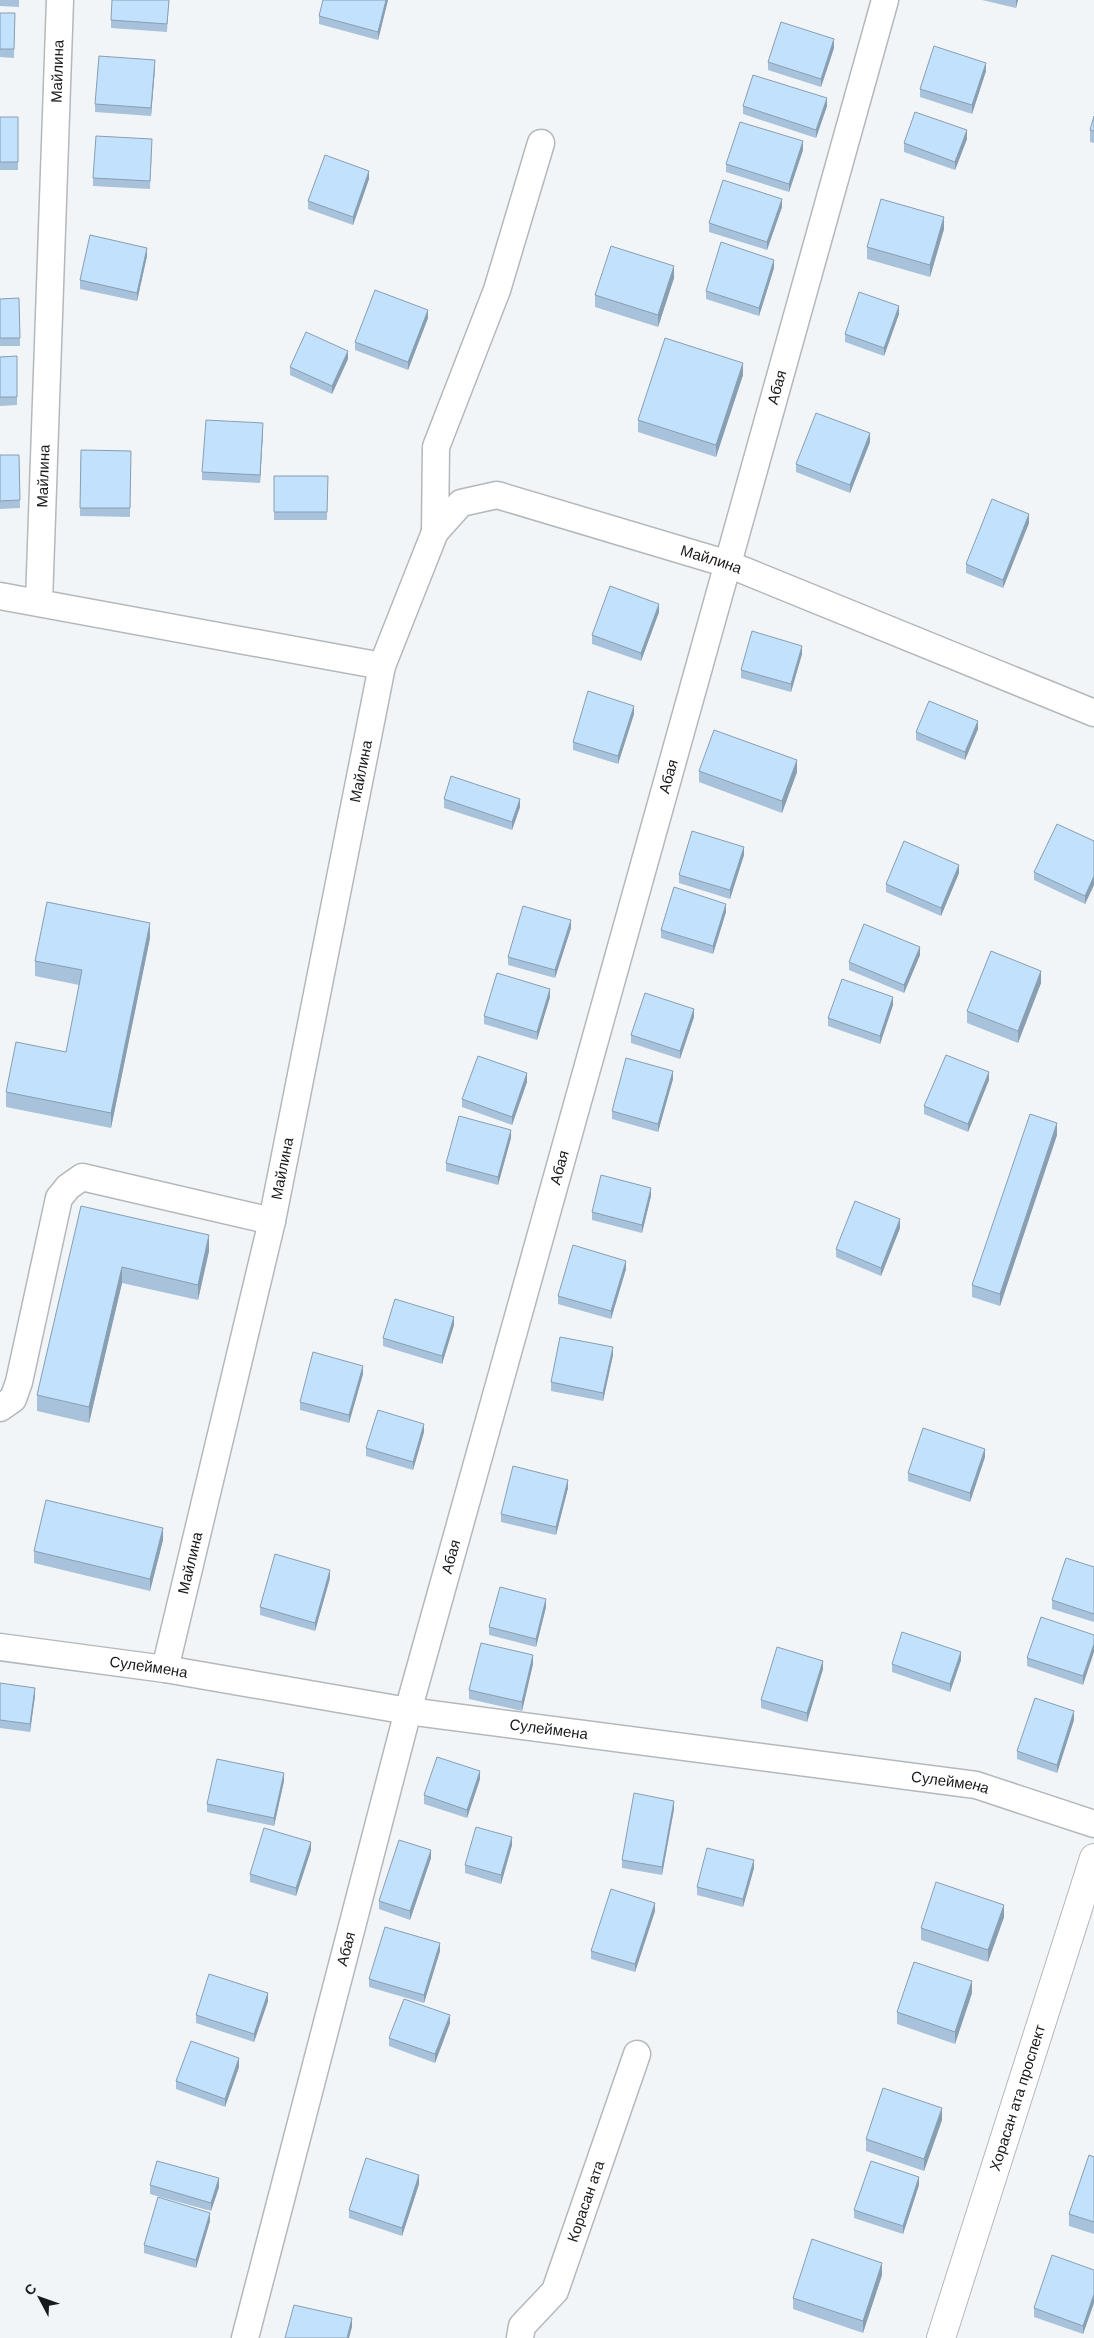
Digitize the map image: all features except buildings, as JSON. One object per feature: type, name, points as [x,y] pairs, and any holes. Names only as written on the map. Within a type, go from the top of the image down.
[{"type":"main road","name":"Хорасан ата проспект","points":[[941,2338],[1094,1858]]},
{"type":"street","name":"Майлина","points":[[39,602],[60,0]]},
{"type":"street","name":"Абая","points":[[245,2338],[408,1711],[885,0]]},
{"type":"street","points":[[435,532],[436,447],[498,290],[542,143]]},
{"type":"street","name":"Майлина","points":[[165,1669],[272,1221],[382,666],[435,532],[460,504],[497,495],[728,564],[1094,713]]},
{"type":"street","points":[[0,596],[382,666]]},
{"type":"street","points":[[0,1408],[13,1399],[19,1382],[59,1198],[68,1187],[82,1177],[272,1221]]},
{"type":"street","name":"Сулеймена","points":[[0,1646],[165,1669],[408,1711],[976,1785],[1094,1824]]},
{"type":"street","name":"Корасан ата","points":[[520,2338],[522,2326],[555,2291],[637,2054]]}]
